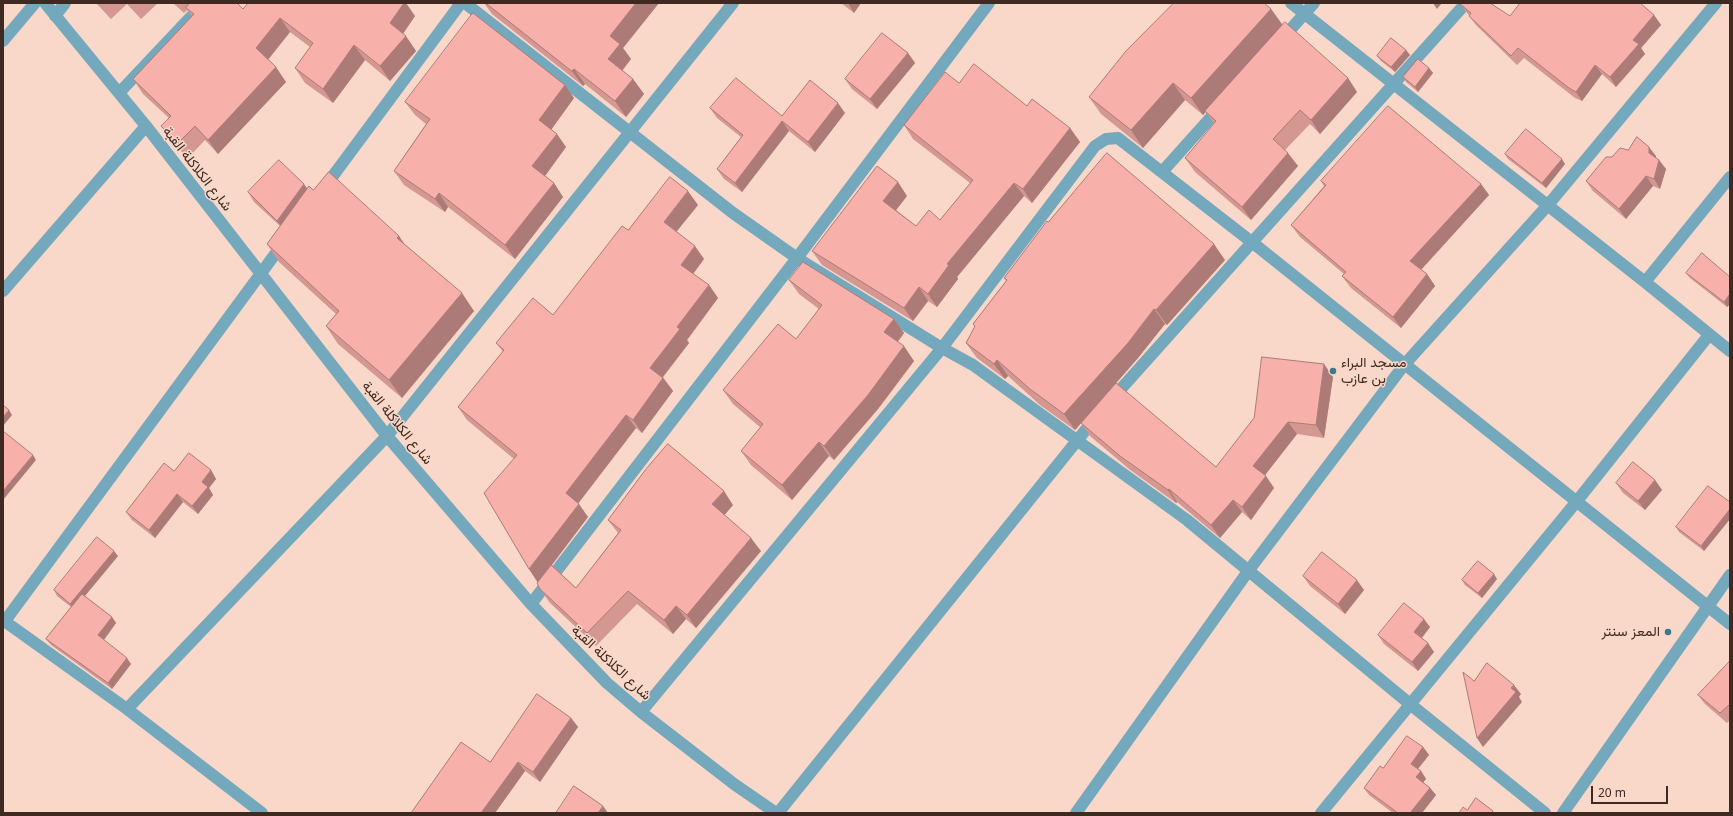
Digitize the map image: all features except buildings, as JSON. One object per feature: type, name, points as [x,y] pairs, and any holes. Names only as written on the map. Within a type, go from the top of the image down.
[{"type":"street","points":[[3,41],[35,3]]},
{"type":"street","name":"شارع الكلاكلة القبة","points":[[46,3],[55,16],[146,126],[387,436],[531,604],[607,683],[641,712],[734,784],[777,813]]},
{"type":"street","points":[[55,16],[65,3]]},
{"type":"street","points":[[119,92],[204,3]]},
{"type":"street","points":[[316,199],[461,3]]},
{"type":"street","points":[[465,3],[733,213],[797,258],[942,348],[973,365],[1187,520],[1410,704],[1546,813]]},
{"type":"street","points":[[127,709],[387,436],[732,3]]},
{"type":"street","points":[[531,604],[797,258],[989,3]]},
{"type":"street","points":[[1291,3],[1395,83],[1730,351]]},
{"type":"street","points":[[1273,49],[1314,3]]},
{"type":"street","points":[[777,813],[1077,439],[1190,310],[1253,243],[1466,3]]},
{"type":"street","points":[[1076,813],[1249,570],[1404,365],[1548,205],[1716,3]]},
{"type":"street","points":[[1162,172],[1231,96]]},
{"type":"street","points":[[3,291],[146,126]]},
{"type":"street","points":[[641,712],[942,348],[1095,146],[1106,139],[1118,138],[1253,243],[1730,624]]},
{"type":"street","points":[[1645,282],[1730,177]]},
{"type":"street","points":[[262,813],[127,709],[4,621],[293,230]]},
{"type":"street","points":[[1321,813],[1577,501],[1710,335]]},
{"type":"street","points":[[1563,813],[1730,575]]},
{"type":"place","name":"مسجد البراء بن عازب","points":[[1333,371]]},
{"type":"place","name":"المعز سنتر","points":[[1668,632]]}]
